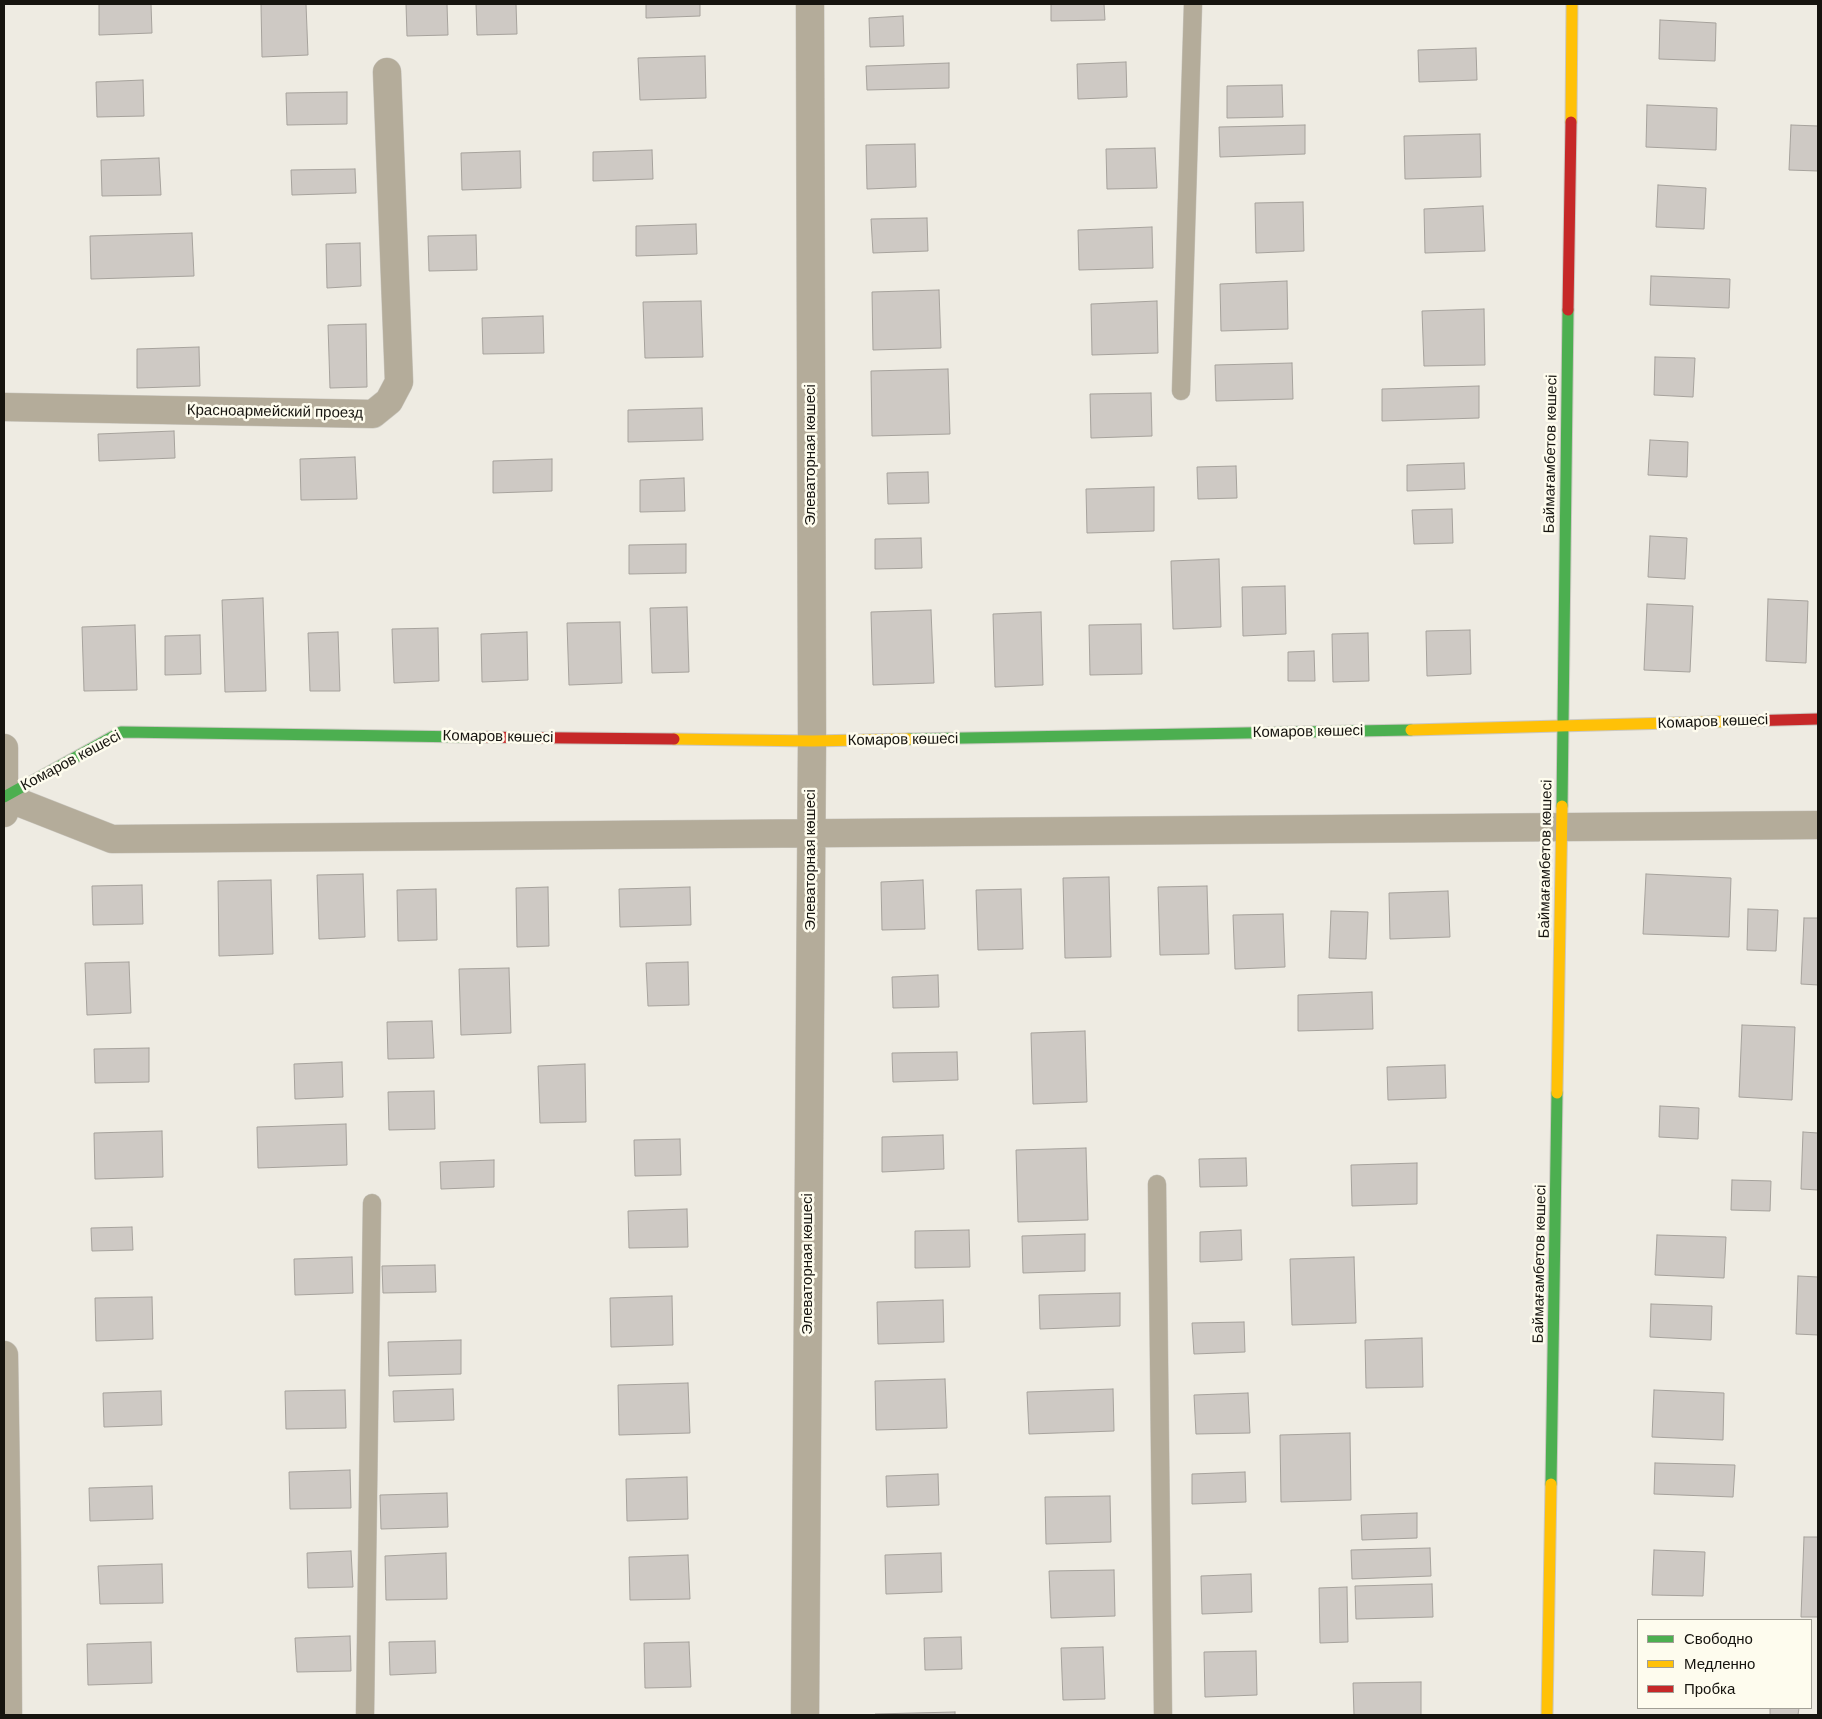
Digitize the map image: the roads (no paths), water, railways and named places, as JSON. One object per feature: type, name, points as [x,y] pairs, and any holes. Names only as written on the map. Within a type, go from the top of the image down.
[{"type":"street","name":"Элеваторная көшесі","points":[[805,1715],[812,742],[810,4]]},
{"type":"street","name":"Баймағамбетов көшесі","points":[[1547,1715],[1562,826],[1572,4]]},
{"type":"street","name":"Красноармейский проезд","points":[[4,408],[373,414],[389,401],[400,382],[388,72]]},
{"type":"street","name":"Комаров көшесі","points":[[4,802],[121,732],[812,742],[1563,727],[1818,719]]},
{"type":"street","points":[[4,748],[4,802]]},
{"type":"street","name":"Комаров көшесі","points":[[4,802],[112,839],[1818,825]]},
{"type":"street","points":[[4,1355],[8,1715]]},
{"type":"lane","points":[[1181,391],[1193,4]]},
{"type":"lane","points":[[1156,1184],[1163,1715]]},
{"type":"lane","points":[[365,1715],[372,1203]]}]
